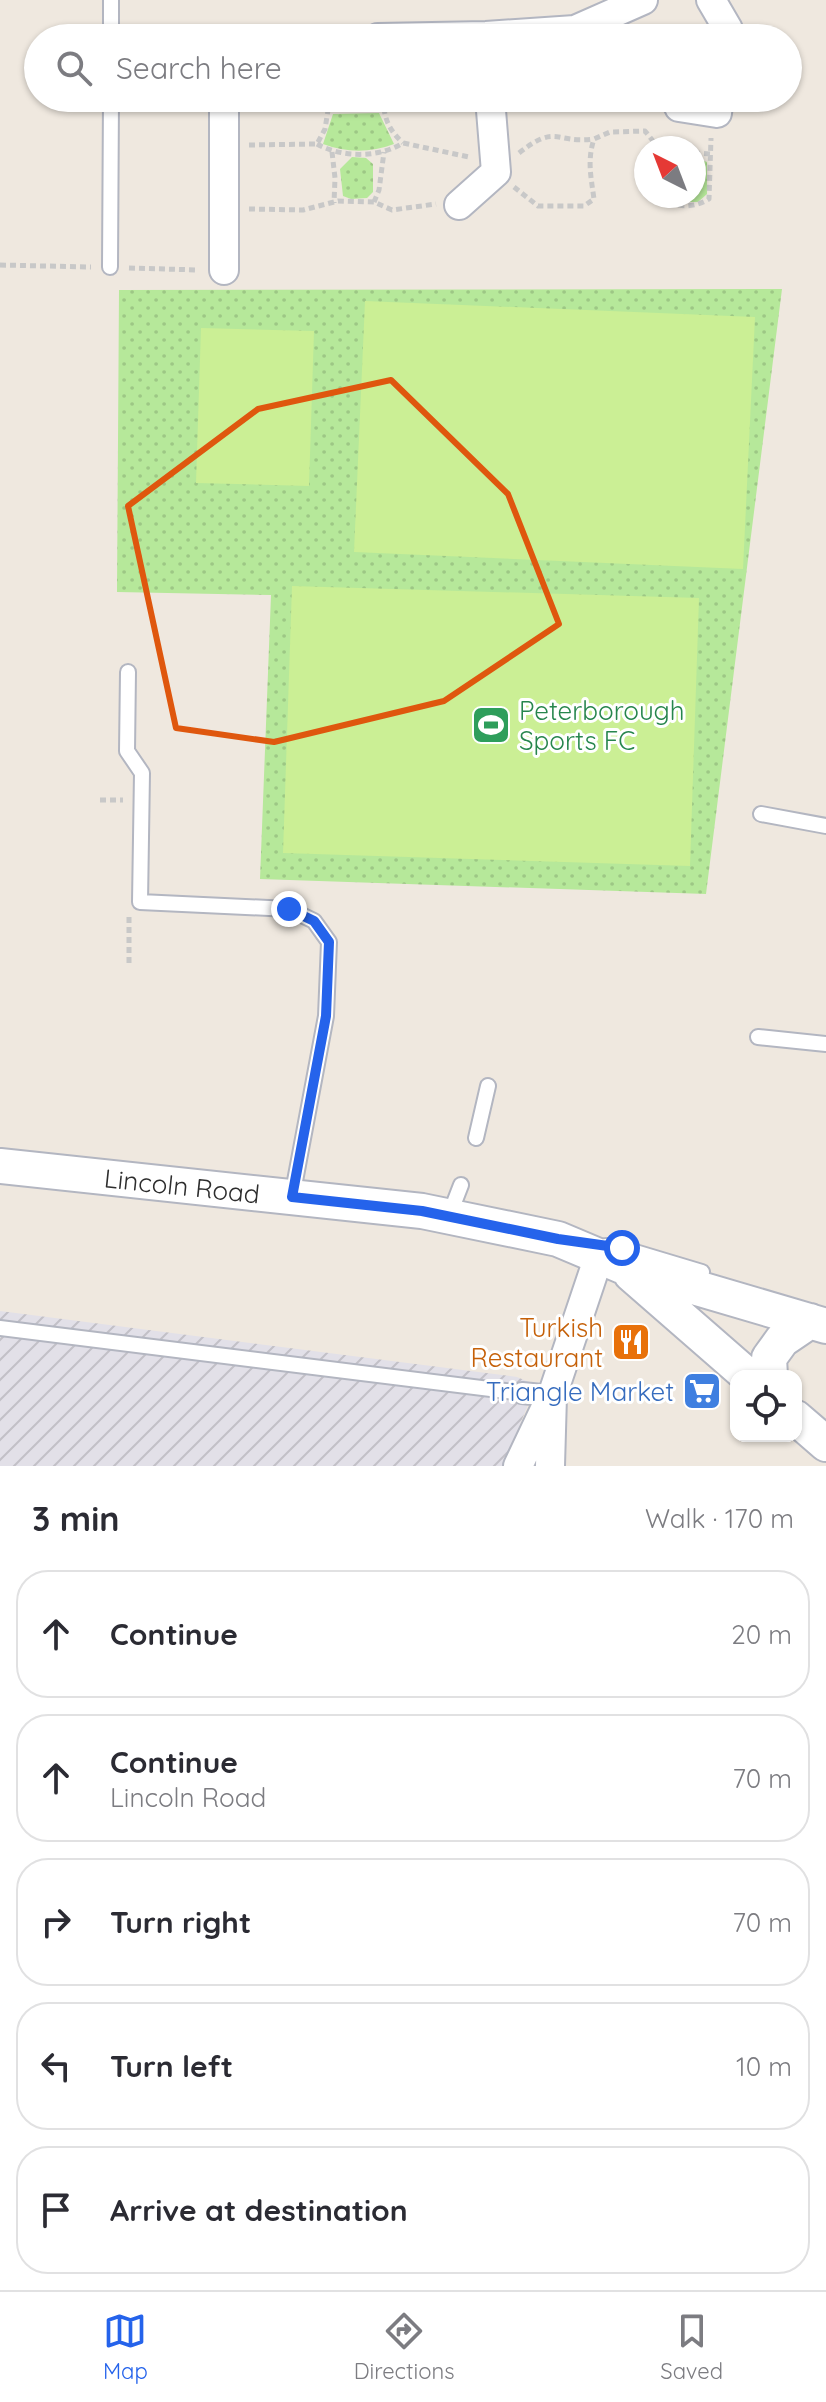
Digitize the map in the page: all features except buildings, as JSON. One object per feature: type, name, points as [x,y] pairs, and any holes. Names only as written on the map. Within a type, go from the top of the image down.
[{"type":"street","points":[[711,0],[725,24]]},
{"type":"street","points":[[587,24],[629,2]]},
{"type":"street","points":[[224,112],[224,270]]},
{"type":"street","points":[[459,205],[495,166],[491,112]]},
{"type":"street","name":"Lincoln Road","points":[[0,1166],[449,1216],[558,1239],[610,1261],[818,1324]]},
{"type":"street","points":[[518,1466],[610,1261],[741,1370]]},
{"type":"street","points":[[770,1370],[769,1358],[782,1340],[818,1324]]},
{"type":"street","points":[[522,1393],[552,1396]]},
{"type":"street","points":[[550,1466],[552,1396]]},
{"type":"street","points":[[802,1423],[826,1444]]},
{"type":"lane","points":[[111,0],[111,24]]},
{"type":"lane","points":[[110,267],[111,112]]},
{"type":"lane","points":[[128,672],[127,751],[142,773],[140,902],[289,909],[314,921],[329,942],[326,1016],[292,1197]]},
{"type":"lane","points":[[761,814],[826,826]]},
{"type":"lane","points":[[758,1037],[826,1044]]},
{"type":"lane","points":[[476,1138],[488,1086]]},
{"type":"lane","points":[[449,1216],[461,1185]]},
{"type":"lane","points":[[558,1239],[622,1248],[711,1275]]},
{"type":"lane","points":[[0,1328],[522,1393]]},
{"type":"path","points":[[317,144],[325,129],[328,112]]},
{"type":"path","points":[[384,112],[384,120],[392,133],[403,143],[425,146],[495,166],[538,206],[589,204],[594,199],[589,169],[594,139]]},
{"type":"path","points":[[706,201],[709,199],[715,112]]},
{"type":"path","points":[[495,166],[549,134],[581,141],[633,129],[645,131],[649,136]]},
{"type":"path","points":[[224,144],[317,144],[332,152],[389,152],[403,143]]},
{"type":"path","points":[[332,152],[334,203]]},
{"type":"path","points":[[374,202],[379,190],[384,152]]},
{"type":"path","points":[[706,154],[711,154]]},
{"type":"path","points":[[224,208],[303,210],[334,203],[374,202],[392,210],[436,204],[459,205]]},
{"type":"path","points":[[0,265],[224,270]]},
{"type":"highlighted area","points":[[391,380],[508,494],[559,624],[444,701],[274,742],[176,728],[128,506],[258,409]]},
{"type":"shaded area","points":[[0,1311],[517,1377],[536,1385],[503,1466],[0,1466]]},
{"type":"green space","points":[[379,113],[394,144],[358,151],[323,144],[333,114]]},
{"type":"green space","points":[[352,157],[366,158],[373,164],[373,192],[367,198],[343,196],[340,169]]},
{"type":"green space","points":[[782,289],[706,894],[260,879],[271,595],[117,592],[119,290]]},
{"type":"green space","points":[[365,301],[755,317],[743,569],[354,552]]},
{"type":"green space","points":[[201,328],[314,331],[309,486],[196,483]]},
{"type":"green space","name":"Peterborough Sports FC","points":[[292,586],[699,598],[690,866],[283,853]]},
{"type":"place","name":"Peterborough Sports FC","points":[[491,725]]},
{"type":"place","name":"Turkish Restaurant","points":[[631,1342]]},
{"type":"place","name":"Triangle Market","points":[[702,1391]]},
{"type":"route","points":[[289,909],[314,921],[329,942],[326,1016],[292,1197],[422,1211],[558,1239],[622,1248]]}]
